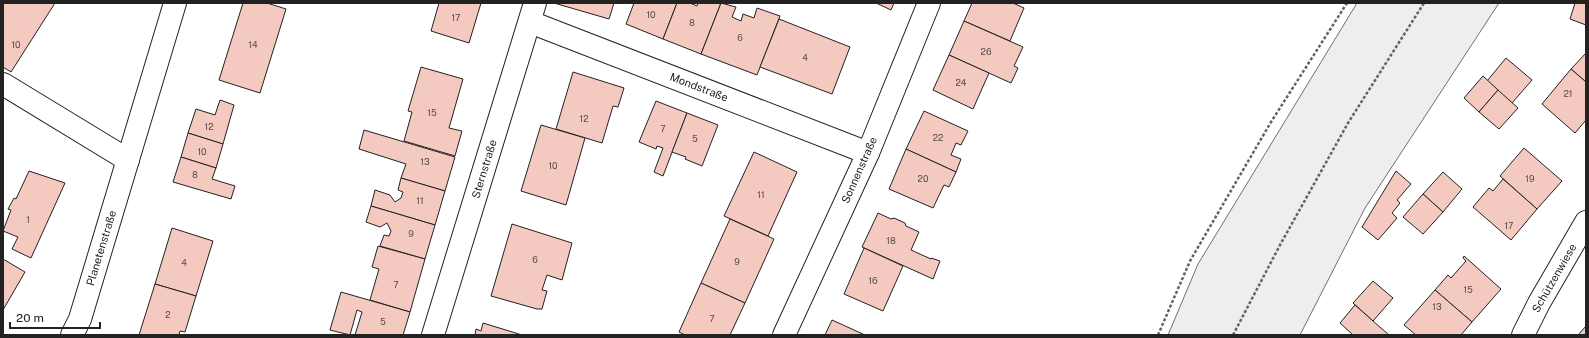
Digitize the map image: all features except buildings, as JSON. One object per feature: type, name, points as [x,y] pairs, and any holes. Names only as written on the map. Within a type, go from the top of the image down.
[{"type":"street","name":"Planetenstraße","points":[[72,335],[80,319],[175,3]]},
{"type":"street","name":"Sonnenstraße","points":[[784,335],[868,153],[929,3]]},
{"type":"street","name":"Mondstraße","points":[[533,12],[868,153]]},
{"type":"street","name":"Sternstraße","points":[[433,335],[533,12]]},
{"type":"street","points":[[3,84],[128,160]]},
{"type":"street","name":"Schützenwiese","points":[[1523,335],[1539,303],[1586,222]]},
{"type":"path","points":[[1158,335],[1190,261],[1270,122],[1347,3]]},
{"type":"path","points":[[1233,335],[1280,245],[1348,123],[1424,3]]},
{"type":"shaded area","points":[[1357,3],[1499,3],[1365,208],[1300,335],[1168,335],[1198,264]]}]
